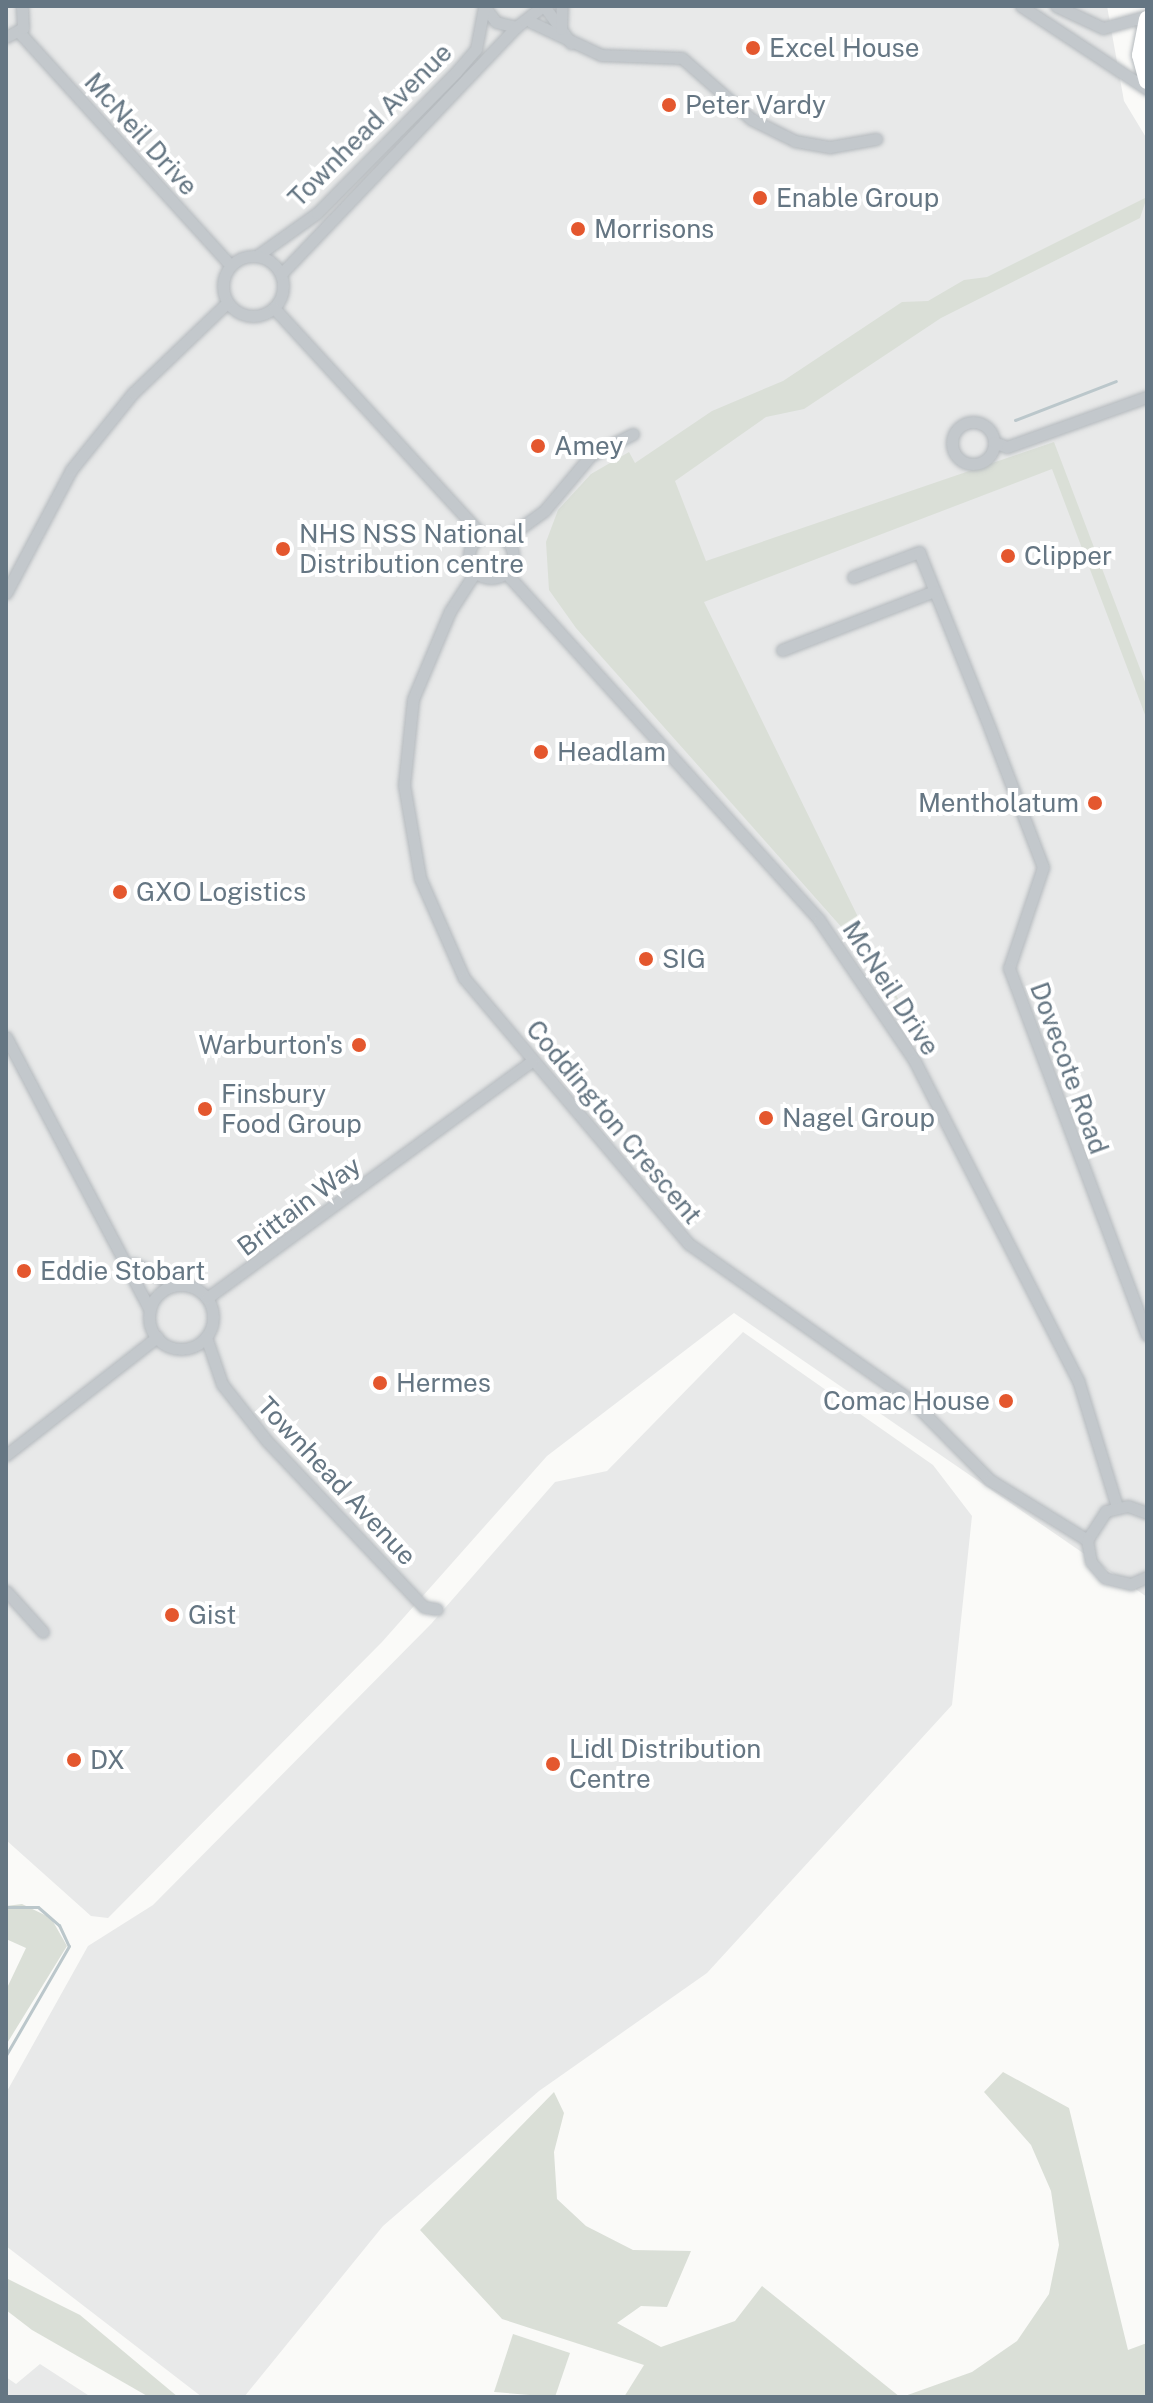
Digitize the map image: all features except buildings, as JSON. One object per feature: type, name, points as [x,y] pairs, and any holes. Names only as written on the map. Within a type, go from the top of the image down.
[{"type":"highway","points":[[1147,17],[1140,55],[1147,81]]},
{"type":"street","points":[[6,37],[19,32],[22,6]]},
{"type":"street","points":[[484,6],[496,22],[516,27],[531,22],[544,6],[571,44]]},
{"type":"street","name":"Townhead Avenue","points":[[258,255],[317,213],[456,72],[476,49],[484,6]]},
{"type":"street","points":[[560,29],[562,6]]},
{"type":"street","points":[[1021,6],[1147,89]]},
{"type":"street","points":[[1056,6],[1103,28],[1147,17]]},
{"type":"street","points":[[531,22],[571,44],[601,55],[682,58],[751,119],[795,141],[830,147],[876,139]]},
{"type":"street","name":"Townhead Avenue","points":[[281,274],[516,27]]},
{"type":"street","name":"McNeil Drive","points":[[19,32],[230,265]]},
{"type":"street","points":[[227,303],[222,284],[230,265],[258,255],[281,274],[274,308]]},
{"type":"street","points":[[227,303],[255,316],[274,308]]},
{"type":"street","points":[[6,593],[71,470],[133,393],[227,303]]},
{"type":"street","points":[[274,308],[483,536],[505,539],[544,511],[591,455],[633,434]]},
{"type":"street","points":[[994,442],[1007,447],[1147,397]]},
{"type":"street","name":"Coddington Crescent","points":[[483,536],[470,550],[476,571],[450,611],[413,699],[405,799],[420,878],[464,978],[691,1246],[914,1403],[990,1480],[1087,1540]]},
{"type":"street","points":[[476,571],[505,572],[513,558],[505,539]]},
{"type":"street","name":"Dovecote Road","points":[[853,577],[919,552],[1043,867],[1009,968],[1147,1335]]},
{"type":"street","name":"McNeil Drive","points":[[505,572],[819,920],[914,1060],[1078,1380],[1117,1507]]},
{"type":"street","points":[[782,650],[934,591]]},
{"type":"street","points":[[6,1037],[127,1259],[150,1310],[157,1337]]},
{"type":"street","name":"Brittain Way","points":[[207,1298],[532,1061]]},
{"type":"street","points":[[127,1259],[156,1281],[178,1285],[207,1298],[213,1320],[206,1337],[191,1347],[157,1337]]},
{"type":"street","points":[[150,1310],[160,1292],[178,1285]]},
{"type":"street","points":[[6,1455],[157,1337]]},
{"type":"street","name":"Townhead Avenue","points":[[206,1337],[215,1370]]},
{"type":"street","name":"Townhead Avenue","points":[[191,1347],[215,1370],[308,1486],[424,1607],[437,1609]]},
{"type":"street","points":[[1147,1513],[1117,1507],[1097,1519],[1087,1540],[1091,1562],[1105,1578],[1131,1584],[1147,1577]]},
{"type":"street","points":[[6,1591],[43,1632]]},
{"type":"shaded area","points":[[6,6],[1107,6],[1124,101],[1147,139],[1147,1597],[734,1313],[547,1456],[382,1642],[108,1918],[91,1916],[6,1840]]},
{"type":"shaded area","points":[[1147,197],[1140,218],[941,318],[804,409],[766,417],[675,481],[706,561],[1054,442],[1147,687],[1147,720],[1052,469],[704,602],[902,1007],[844,930],[576,628],[549,590],[546,542],[558,510],[591,474],[629,452],[635,463],[712,411],[783,381],[902,302],[928,301],[964,280],[987,277]]},
{"type":"shaded area","points":[[743,1332],[933,1465],[972,1516],[952,1705],[707,1973],[539,2091],[383,2226],[244,2397],[202,2397],[6,2246],[6,2093],[88,1946],[153,1905],[431,1624],[555,1482],[607,1471]]},
{"type":"shaded area","points":[[22,1904],[51,1918],[67,1946],[6,2045],[6,1990],[26,1948],[6,1939],[6,1906]]},
{"type":"shaded area","points":[[1003,2072],[1069,2108],[1128,2350],[1147,2343],[1147,2397],[902,2397],[972,2372],[1017,2341],[1049,2294],[1059,2245],[1051,2191],[1031,2145],[984,2092]]},
{"type":"shaded area","points":[[554,2092],[564,2113],[554,2152],[557,2199],[586,2226],[633,2250],[691,2251],[667,2307],[641,2306],[617,2323],[661,2347],[735,2321],[762,2286],[900,2397],[624,2397],[644,2365],[502,2319],[420,2230]]},
{"type":"shaded area","points":[[6,2278],[80,2315],[178,2397],[149,2397],[32,2330],[6,2310]]},
{"type":"shaded area","points":[[513,2334],[570,2353],[555,2397],[494,2392]]},
{"type":"shaded area","points":[[40,2364],[91,2397],[6,2397],[6,2377],[16,2384]]},
{"type":"waterway","points":[[1015,420],[1116,381]]},
{"type":"waterway","points":[[6,1907],[38,1907],[59,1925],[69,1946],[6,2055]]},
{"type":"place","name":"Excel House","points":[[753,48]]},
{"type":"place","name":"Peter Vardy","points":[[669,105]]},
{"type":"place","name":"Enable Group","points":[[760,198]]},
{"type":"place","name":"Morrisons","points":[[578,229]]},
{"type":"place","name":"Amey","points":[[538,446]]},
{"type":"place","name":"NHS NSS National Distribution centre","points":[[283,549]]},
{"type":"place","name":"Clipper","points":[[1008,556]]},
{"type":"place","name":"Headlam","points":[[541,752]]},
{"type":"place","name":"Mentholatum","points":[[1095,803]]},
{"type":"place","name":"GXO Logistics","points":[[120,892]]},
{"type":"place","name":"SIG","points":[[646,959]]},
{"type":"place","name":"Warburton's","points":[[359,1045]]},
{"type":"place","name":"Finsbury Food Group","points":[[205,1109]]},
{"type":"place","name":"Nagel Group","points":[[766,1118]]},
{"type":"place","name":"Eddie Stobart","points":[[24,1271]]},
{"type":"place","name":"Hermes","points":[[380,1383]]},
{"type":"place","name":"Comac House","points":[[1006,1401]]},
{"type":"place","name":"Gist","points":[[172,1615]]},
{"type":"place","name":"DX","points":[[74,1760]]},
{"type":"place","name":"Lidl Distribution Centre","points":[[553,1764]]}]
